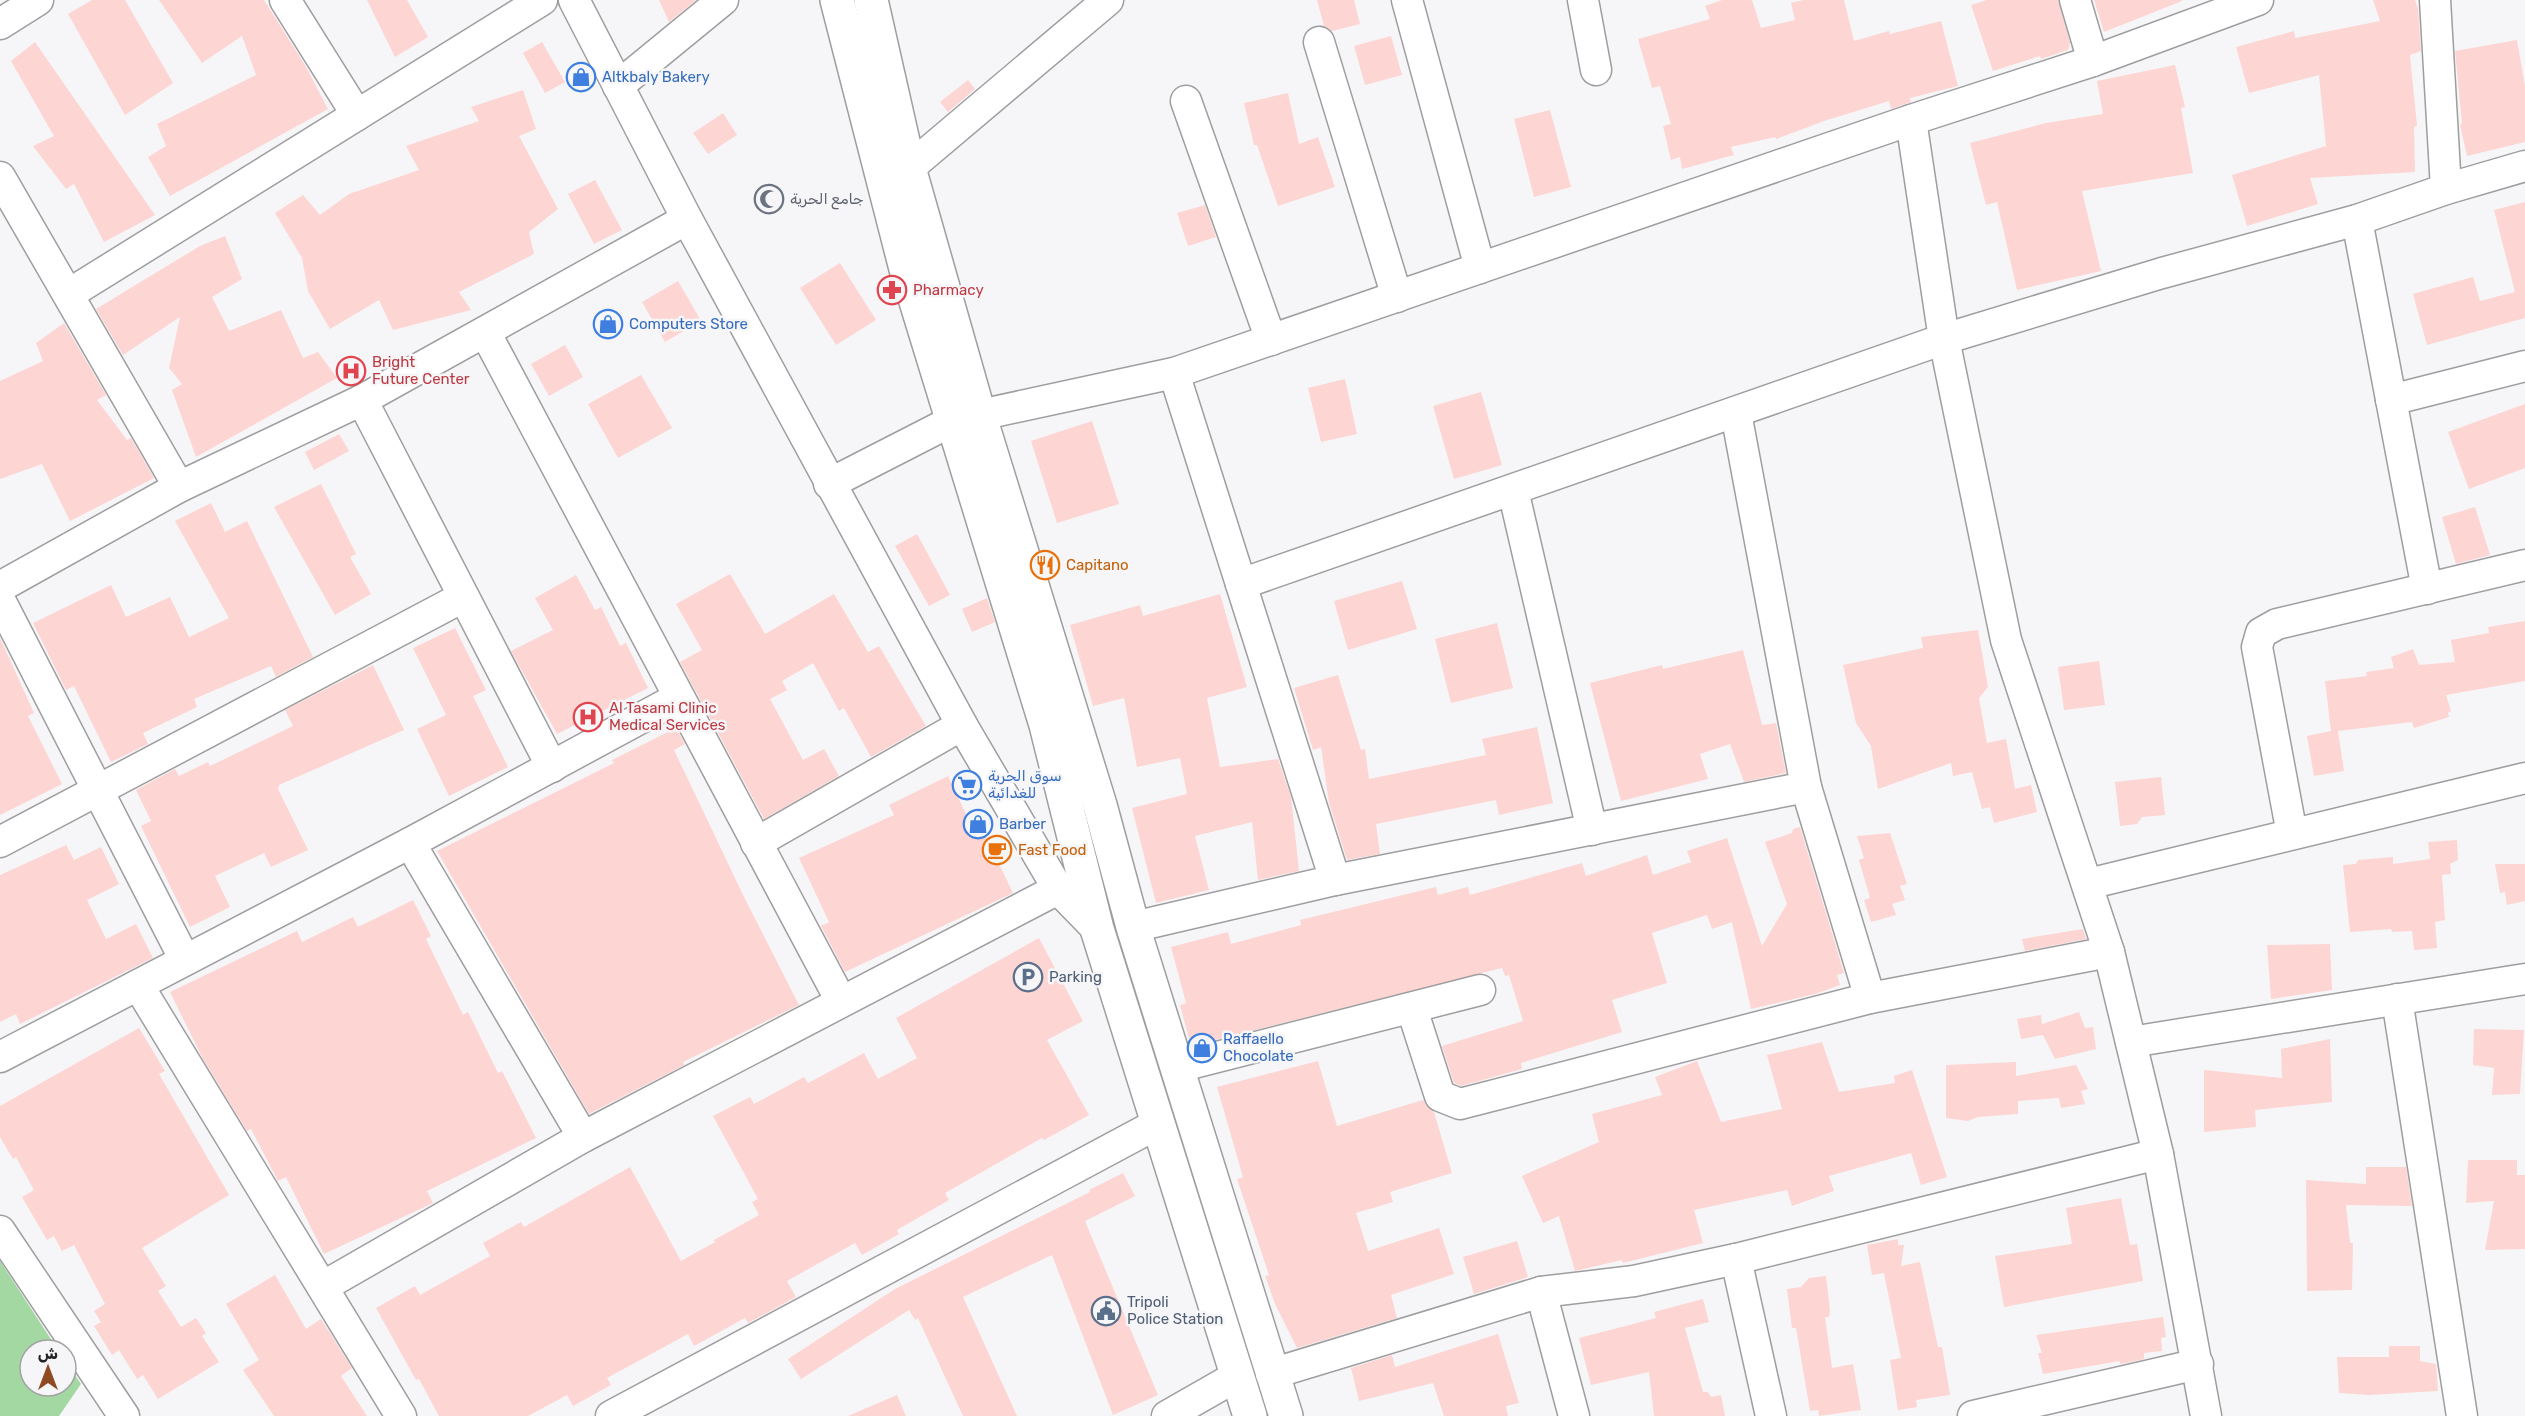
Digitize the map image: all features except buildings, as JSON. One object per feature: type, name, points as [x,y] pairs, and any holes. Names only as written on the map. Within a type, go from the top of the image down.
[{"type":"main road","points":[[837,0],[906,269],[950,365]]},
{"type":"main road","points":[[871,0],[950,365],[1046,725],[1097,929],[1250,1416]]},
{"type":"main road","points":[[965,417],[1100,805],[1133,927],[1286,1416]]},
{"type":"street","points":[[0,24],[38,0]]},
{"type":"street","points":[[285,0],[357,115]]},
{"type":"street","points":[[69,294],[542,0]]},
{"type":"street","points":[[574,0],[687,219],[962,725],[1058,889],[1097,929]]},
{"type":"street","points":[[618,86],[723,0]]},
{"type":"street","points":[[909,168],[1108,0]]},
{"type":"street","points":[[1407,0],[1480,268]]},
{"type":"street","points":[[1583,0],[1596,70]]},
{"type":"street","points":[[2075,0],[2093,60]]},
{"type":"street","points":[[829,484],[965,417],[1174,373],[1911,120],[2093,60],[2258,0]]},
{"type":"street","points":[[2434,0],[2446,189]]},
{"type":"street","points":[[1318,42],[1397,297]]},
{"type":"street","points":[[1186,100],[1271,340]]},
{"type":"street","points":[[1911,120],[1944,339],[2006,640],[2109,952],[2158,1154],[2206,1416]]},
{"type":"street","points":[[1241,584],[1944,339],[2162,273],[2357,220],[2446,189],[2525,166]]},
{"type":"street","points":[[0,177],[179,487]]},
{"type":"street","points":[[0,587],[179,487],[362,400],[687,219]]},
{"type":"street","points":[[2357,220],[2427,588]]},
{"type":"street","points":[[485,332],[841,1001]]},
{"type":"street","points":[[2391,400],[2525,366]]},
{"type":"street","points":[[1174,373],[1335,880]]},
{"type":"street","points":[[362,400],[552,767]]},
{"type":"street","points":[[1736,413],[1806,787],[1870,998]]},
{"type":"street","points":[[1513,490],[1592,830]]},
{"type":"street","points":[[2292,834],[2257,647],[2261,633],[2277,624],[2525,565]]},
{"type":"street","points":[[0,842],[463,597]]},
{"type":"street","points":[[0,600],[185,960]]},
{"type":"street","points":[[0,1057],[410,843],[678,698]]},
{"type":"street","points":[[756,843],[962,725]]},
{"type":"street","points":[[2088,884],[2525,778]]},
{"type":"street","points":[[1133,927],[1335,880],[1806,787]]},
{"type":"street","points":[[410,843],[582,1137]]},
{"type":"street","points":[[324,1286],[582,1137],[1058,889]]},
{"type":"street","points":[[1412,1009],[1440,1096],[1460,1104],[1870,998],[2109,952]]},
{"type":"street","points":[[2131,1042],[2525,979]]},
{"type":"street","points":[[138,985],[324,1286],[401,1416]]},
{"type":"street","points":[[1178,1068],[1480,990]]},
{"type":"street","points":[[2397,999],[2462,1416]]},
{"type":"street","points":[[612,1416],[1157,1124]]},
{"type":"street","points":[[1271,1374],[1541,1292],[1634,1281],[2158,1154]]},
{"type":"street","points":[[0,1231],[124,1416]]},
{"type":"street","points":[[1736,1258],[1772,1416]]},
{"type":"street","points":[[1541,1292],[1574,1416]]},
{"type":"street","points":[[1973,1416],[2198,1364]]},
{"type":"street","points":[[1167,1416],[1237,1376]]},
{"type":"green space","points":[[0,1261],[50,1338],[18,1338],[18,1398],[71,1398],[59,1416],[0,1416]]},
{"type":"place","name":"Altkbaly Bakery","points":[[581,77]]},
{"type":"place","name":"جامع الحرية","points":[[769,199]]},
{"type":"place","name":"Pharmacy","points":[[892,290]]},
{"type":"place","name":"Computers Store","points":[[608,324]]},
{"type":"place","name":"Bright Future Center","points":[[351,371]]},
{"type":"place","name":"Capitano","points":[[1045,565]]},
{"type":"place","name":"Al Tasami Clinic Medical Services","points":[[588,717]]},
{"type":"place","name":"سوق الحرية للغدائية","points":[[967,785]]},
{"type":"place","name":"Barber","points":[[978,824]]},
{"type":"place","name":"Fast Food","points":[[997,850]]},
{"type":"place","name":"Parking","points":[[1028,977]]},
{"type":"place","name":"Raffaello Chocolate","points":[[1202,1048]]},
{"type":"place","name":"Tripoli Police Station","points":[[1106,1311]]}]
